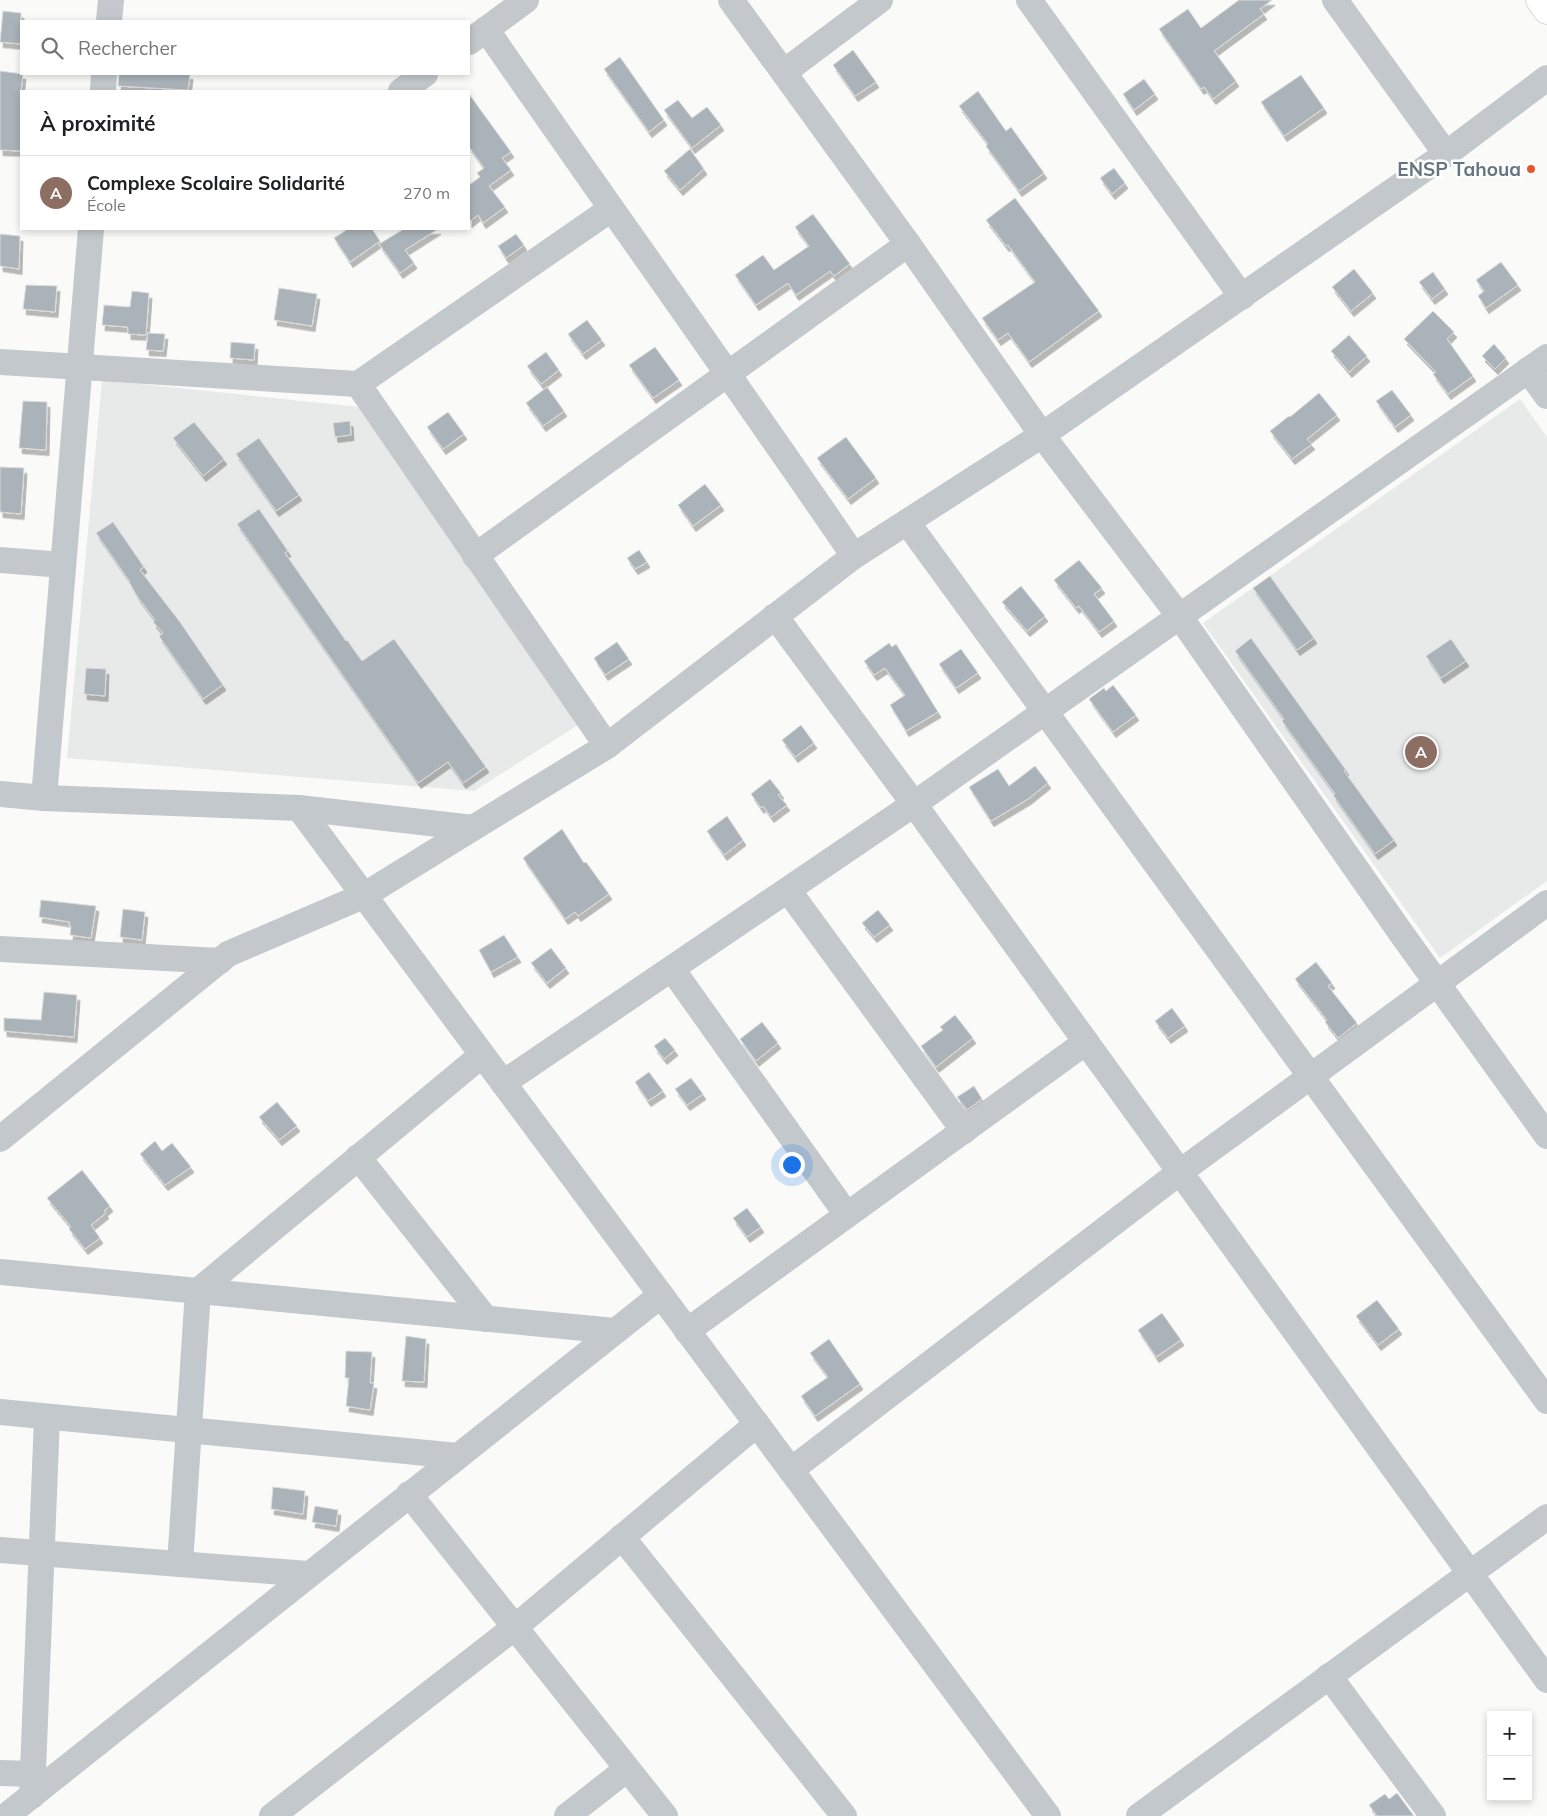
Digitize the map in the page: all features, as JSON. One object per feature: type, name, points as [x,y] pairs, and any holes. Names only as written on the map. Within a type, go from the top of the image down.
[{"type":"main road","points":[[1540,0],[1547,10]]},
{"type":"street","points":[[109,20],[111,0]]},
{"type":"street","points":[[526,0],[477,35],[611,209],[729,374],[854,556]]},
{"type":"street","points":[[731,0],[908,244],[1042,435],[1180,617],[1547,1136]]},
{"type":"street","points":[[784,72],[880,0]]},
{"type":"street","points":[[1029,0],[1242,297]]},
{"type":"street","points":[[1335,0],[1446,154]]},
{"type":"street","points":[[103,90],[104,75]]},
{"type":"street","points":[[402,90],[424,75]]},
{"type":"street","points":[[0,1139],[228,954],[363,896],[607,746],[854,556],[1042,435],[1446,154],[1547,78]]},
{"type":"street","points":[[0,362],[358,384],[611,209]]},
{"type":"street","points":[[44,798],[91,230]]},
{"type":"street","points":[[476,556],[908,244]]},
{"type":"street","points":[[503,1083],[914,804],[1538,363],[1547,396]]},
{"type":"street","points":[[358,384],[607,746]]},
{"type":"street","points":[[907,522],[1547,1401]]},
{"type":"street","points":[[0,560],[63,565]]},
{"type":"street","points":[[775,616],[914,804],[1547,1680]]},
{"type":"street","points":[[0,794],[44,798],[299,808],[473,828]]},
{"type":"street","points":[[299,808],[1048,1816]]},
{"type":"street","points":[[788,890],[964,1131]]},
{"type":"street","points":[[791,1470],[1180,1172],[1547,903]]},
{"type":"street","points":[[0,950],[220,961]]},
{"type":"street","points":[[672,969],[847,1215]]},
{"type":"street","points":[[687,1331],[1086,1042]]},
{"type":"street","points":[[180,1564],[198,1291],[482,1055]]},
{"type":"street","points":[[358,1157],[486,1319]]},
{"type":"street","points":[[0,1272],[615,1331]]},
{"type":"street","points":[[6,1816],[32,1785],[308,1574],[661,1295]]},
{"type":"street","points":[[0,1412],[458,1456]]},
{"type":"street","points":[[32,1785],[47,1417]]},
{"type":"street","points":[[272,1816],[515,1627],[757,1424]]},
{"type":"street","points":[[409,1494],[665,1816]]},
{"type":"street","points":[[1139,1816],[1547,1517]]},
{"type":"street","points":[[622,1537],[844,1816]]},
{"type":"street","points":[[0,1550],[308,1574]]},
{"type":"street","points":[[1329,1676],[1433,1816]]},
{"type":"street","points":[[567,1816],[627,1769]]},
{"type":"street","points":[[0,1773],[32,1785]]},
{"type":"shaded area","points":[[102,380],[360,407],[578,725],[474,791],[67,758]]},
{"type":"shaded area","points":[[1520,399],[1547,437],[1547,881],[1440,958],[1203,623]]},
{"type":"building","points":[[1239,0],[1272,0],[1260,9],[1264,14],[1214,51],[1236,81],[1213,99],[1204,87],[1201,89],[1159,29],[1188,9],[1201,28]]},
{"type":"building","points":[[3,11],[21,13],[20,44],[0,42]]},
{"type":"building","points":[[853,50],[876,82],[855,96],[833,65]]},
{"type":"building","points":[[620,57],[664,120],[649,132],[604,69]]},
{"type":"building","points":[[0,71],[23,75],[20,90],[20,151],[0,150]]},
{"type":"building","points":[[119,75],[190,75],[188,90],[118,86]]},
{"type":"building","points":[[1301,75],[1324,108],[1284,136],[1261,102]]},
{"type":"building","points":[[1144,79],[1155,94],[1134,110],[1123,94]]},
{"type":"building","points":[[978,91],[1006,131],[1011,127],[1044,173],[1019,191],[986,146],[988,144],[959,106]]},
{"type":"building","points":[[470,95],[511,152],[502,158],[511,170],[489,186],[505,207],[483,223],[478,215],[470,221],[470,184],[480,177],[477,173],[484,168],[470,148]]},
{"type":"building","points":[[678,100],[692,118],[707,107],[721,125],[692,148],[664,110]]},
{"type":"building","points":[[690,149],[704,169],[680,190],[664,171]]},
{"type":"building","points":[[1114,168],[1125,183],[1112,194],[1100,178]]},
{"type":"building","points":[[1015,198],[1099,311],[1029,362],[1008,333],[998,340],[982,318],[1035,282],[1008,245],[1006,246],[986,220]]},
{"type":"building","points":[[813,214],[850,264],[834,276],[830,271],[796,295],[788,283],[756,305],[735,275],[763,255],[774,270],[809,246],[795,227]]},
{"type":"building","points":[[346,230],[373,230],[380,241],[350,262],[334,238]]},
{"type":"building","points":[[402,230],[436,230],[405,250],[414,263],[400,273],[379,244]]},
{"type":"building","points":[[0,234],[20,236],[19,269],[0,266]]},
{"type":"building","points":[[516,234],[524,245],[506,258],[498,246]]},
{"type":"building","points":[[1501,262],[1518,285],[1486,308],[1478,296],[1484,291],[1476,280]]},
{"type":"building","points":[[1354,269],[1373,293],[1351,311],[1332,287]]},
{"type":"building","points":[[1433,272],[1445,289],[1432,299],[1419,282]]},
{"type":"building","points":[[26,285],[57,286],[55,312],[23,309]]},
{"type":"building","points":[[279,288],[317,294],[312,326],[274,320]]},
{"type":"building","points":[[132,291],[149,293],[146,335],[128,334],[128,327],[102,325],[104,305],[130,307]]},
{"type":"building","points":[[1433,311],[1454,332],[1447,339],[1473,376],[1448,394],[1433,374],[1436,372],[1404,339]]},
{"type":"building","points":[[587,320],[602,340],[583,354],[568,334]]},
{"type":"building","points":[[148,333],[165,334],[163,351],[146,350]]},
{"type":"building","points":[[1349,335],[1367,356],[1349,372],[1331,351]]},
{"type":"building","points":[[231,342],[255,344],[254,360],[230,358]]},
{"type":"building","points":[[1494,344],[1506,358],[1495,369],[1482,356]]},
{"type":"building","points":[[655,347],[679,380],[653,398],[629,365]]},
{"type":"building","points":[[546,352],[559,370],[541,384],[527,366]]},
{"type":"building","points":[[547,387],[564,411],[543,426],[526,403]]},
{"type":"building","points":[[1392,390],[1411,415],[1395,427],[1376,401]]},
{"type":"building","points":[[1319,393],[1337,415],[1307,439],[1312,444],[1292,459],[1270,431]]},
{"type":"building","points":[[23,401],[47,402],[46,450],[19,448]]},
{"type":"building","points":[[448,412],[464,434],[443,449],[427,427]]},
{"type":"building","points":[[350,421],[351,435],[335,437],[333,423]]},
{"type":"building","points":[[194,422],[224,459],[203,476],[173,438]]},
{"type":"building","points":[[846,437],[876,478],[848,499],[817,458]]},
{"type":"building","points":[[259,438],[299,495],[276,511],[236,454]]},
{"type":"building","points":[[0,467],[24,468],[21,514],[0,512]]},
{"type":"building","points":[[705,484],[721,505],[693,526],[678,505]]},
{"type":"building","points":[[259,509],[288,551],[285,553],[362,661],[394,639],[486,767],[463,783],[448,762],[418,783],[237,524]]},
{"type":"building","points":[[113,522],[144,567],[140,570],[180,622],[223,685],[203,699],[159,636],[163,633],[153,622],[155,620],[96,533]]},
{"type":"building","points":[[639,550],[647,562],[635,569],[627,558]]},
{"type":"building","points":[[1079,560],[1102,588],[1094,594],[1114,621],[1099,632],[1079,606],[1076,608],[1054,580]]},
{"type":"building","points":[[1270,576],[1314,638],[1297,650],[1253,588]]},
{"type":"building","points":[[1021,586],[1045,616],[1027,631],[1002,602]]},
{"type":"building","points":[[1251,638],[1394,840],[1375,854],[1333,795],[1335,794],[1282,721],[1284,719],[1235,651]]},
{"type":"building","points":[[1451,639],[1466,661],[1441,678],[1426,656]]},
{"type":"building","points":[[617,642],[629,659],[605,675],[594,658]]},
{"type":"building","points":[[889,643],[892,647],[896,644],[938,712],[906,731],[890,705],[905,695],[885,668],[874,675],[864,661]]},
{"type":"building","points":[[961,649],[978,673],[956,688],[939,664]]},
{"type":"building","points":[[86,668],[106,669],[105,696],[84,694]]},
{"type":"building","points":[[1113,685],[1136,715],[1113,732],[1089,699],[1104,688],[1106,691]]},
{"type":"building","points":[[801,725],[814,743],[795,757],[782,740]]},
{"type":"building","points":[[1035,766],[1048,783],[1028,799],[991,821],[969,787],[998,769],[1009,786]]},
{"type":"building","points":[[770,779],[781,793],[778,795],[787,805],[771,817],[763,806],[761,808],[751,794]]},
{"type":"building","points":[[727,816],[743,840],[724,855],[707,831]]},
{"type":"building","points":[[562,829],[584,863],[586,862],[609,894],[578,916],[575,912],[565,919],[523,858]]},
{"type":"building","points":[[41,900],[96,906],[91,938],[70,935],[70,922],[39,917]]},
{"type":"building","points":[[123,909],[145,912],[142,940],[120,937]]},
{"type":"building","points":[[878,910],[890,925],[874,937],[862,923]]},
{"type":"building","points":[[504,935],[518,957],[491,972],[479,950]]},
{"type":"building","points":[[551,948],[566,968],[547,983],[531,963]]},
{"type":"building","points":[[1316,962],[1332,983],[1328,986],[1357,1023],[1338,1038],[1325,1022],[1327,1020],[1295,979]]},
{"type":"building","points":[[44,992],[77,995],[74,1037],[4,1031],[4,1018],[41,1020]]},
{"type":"building","points":[[1172,1008],[1185,1026],[1168,1038],[1155,1021]]},
{"type":"building","points":[[955,1015],[973,1038],[936,1067],[921,1046],[943,1030],[940,1027]]},
{"type":"building","points":[[762,1022],[778,1043],[756,1061],[740,1039]]},
{"type":"building","points":[[665,1038],[675,1050],[664,1059],[654,1046]]},
{"type":"building","points":[[649,1072],[663,1091],[648,1101],[635,1082]]},
{"type":"building","points":[[691,1078],[703,1094],[687,1105],[675,1089]]},
{"type":"building","points":[[974,1086],[982,1099],[967,1110],[957,1097]]},
{"type":"building","points":[[277,1102],[297,1126],[279,1140],[259,1117]]},
{"type":"building","points":[[155,1141],[162,1151],[172,1143],[191,1167],[165,1185],[140,1154]]},
{"type":"building","points":[[82,1170],[110,1206],[104,1211],[106,1213],[91,1225],[100,1238],[85,1249],[69,1229],[71,1227],[47,1198]]},
{"type":"building","points":[[747,1208],[761,1227],[747,1237],[733,1218]]},
{"type":"building","points":[[1377,1300],[1399,1329],[1378,1345],[1356,1316]]},
{"type":"building","points":[[1162,1313],[1181,1340],[1156,1357],[1138,1330]]},
{"type":"building","points":[[406,1336],[426,1339],[424,1382],[402,1381]]},
{"type":"building","points":[[829,1339],[860,1384],[815,1416],[801,1396],[828,1377],[810,1353]]},
{"type":"building","points":[[346,1351],[372,1352],[370,1383],[374,1383],[370,1410],[346,1406],[349,1378],[345,1378]]},
{"type":"building","points":[[273,1487],[305,1491],[303,1514],[271,1509]]},
{"type":"building","points":[[315,1506],[338,1510],[336,1526],[312,1522]]},
{"type":"building","points":[[1397,1793],[1414,1816],[1377,1816],[1369,1805],[1385,1794],[1389,1799]]},
{"type":"place","name":"ENSP Tahoua","points":[[1531,169]]},
{"type":"place","name":"Complexe Scolaire Solidarité","points":[[1421,752]]}]
